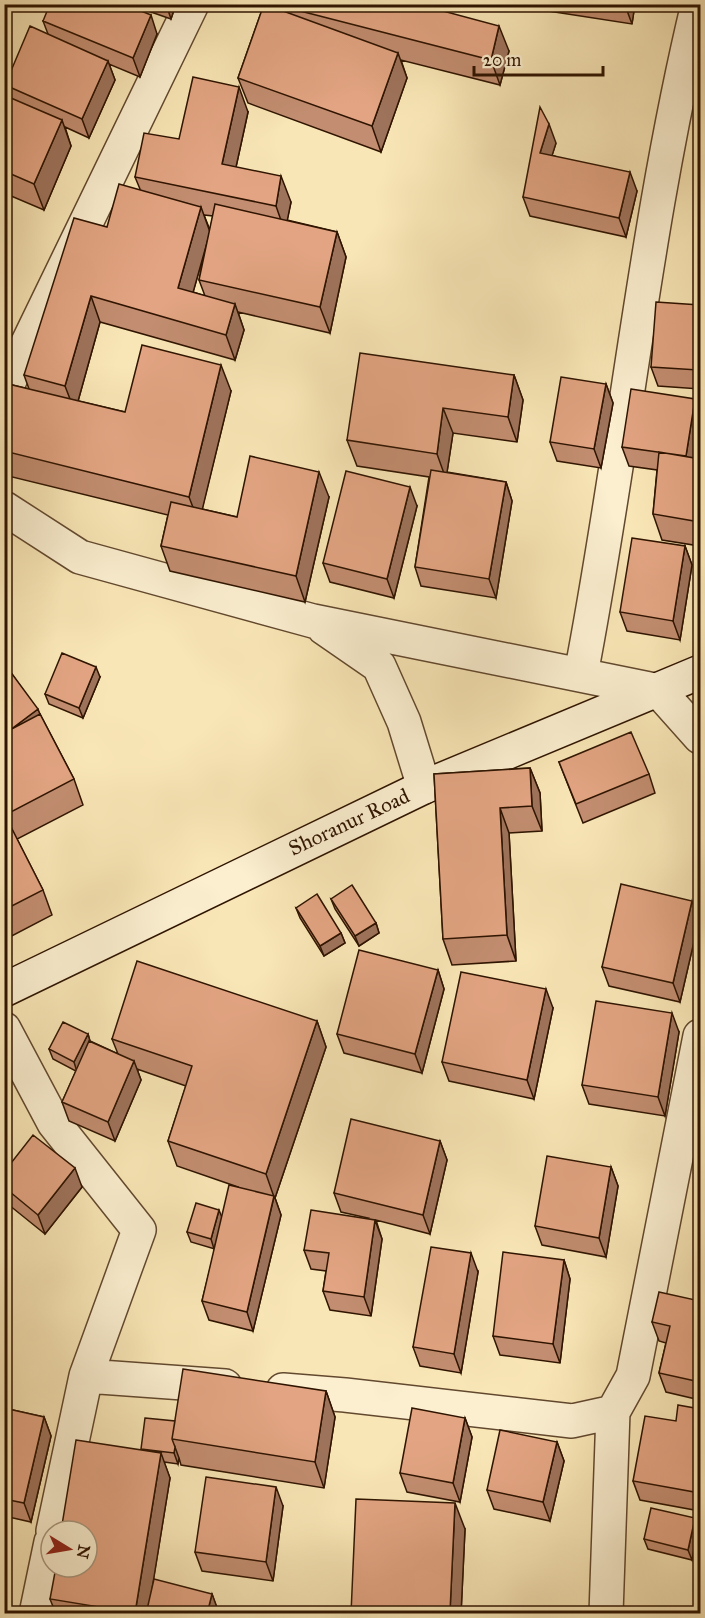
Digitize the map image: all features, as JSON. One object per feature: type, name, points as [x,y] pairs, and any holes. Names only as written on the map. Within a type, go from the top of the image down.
[{"type":"street","points":[[4,392],[192,4]]},
{"type":"street","points":[[581,674],[606,546],[640,305],[675,99],[698,4]]},
{"type":"street","points":[[4,508],[80,557],[313,621],[581,674],[659,692],[700,737]]},
{"type":"street","points":[[313,621],[379,666],[404,722],[424,787]]},
{"type":"street","name":"Shoranur Road","points":[[4,990],[268,860],[424,787],[659,692],[700,672]]},
{"type":"street","points":[[4,1029],[54,1122],[139,1230],[86,1376],[56,1519]]},
{"type":"street","points":[[606,1614],[612,1412],[633,1376],[700,1036]]},
{"type":"street","points":[[86,1376],[345,1395],[572,1422],[612,1412]]},
{"type":"street","points":[[36,1614],[43,1579]]},
{"type":"building","points":[[50,4],[124,4],[151,15],[133,58],[43,21]]},
{"type":"building","points":[[264,4],[398,53],[372,126],[238,78]]},
{"type":"building","points":[[273,4],[417,4],[499,26],[491,60]]},
{"type":"building","points":[[30,26],[108,61],[82,119],[5,85]]},
{"type":"building","points":[[193,77],[239,87],[222,164],[281,176],[276,206],[135,177],[144,133],[179,139]]},
{"type":"building","points":[[4,95],[62,120],[34,184],[4,171]]},
{"type":"building","points":[[540,107],[549,124],[540,153],[630,172],[619,218],[523,197]]},
{"type":"building","points":[[119,184],[201,207],[178,288],[235,304],[226,335],[91,296],[65,386],[24,375],[74,218],[107,227]]},
{"type":"building","points":[[215,204],[337,232],[320,307],[199,280]]},
{"type":"building","points":[[656,302],[700,305],[698,370],[651,367]]},
{"type":"building","points":[[142,345],[221,365],[189,497],[4,451],[4,383],[125,412]]},
{"type":"building","points":[[360,353],[514,375],[508,417],[443,408],[437,454],[347,440]]},
{"type":"building","points":[[561,377],[606,384],[594,449],[550,442]]},
{"type":"building","points":[[631,389],[695,399],[686,456],[622,447]]},
{"type":"building","points":[[659,452],[700,459],[700,522],[653,514]]},
{"type":"building","points":[[250,456],[319,472],[296,576],[161,546],[171,502],[237,517]]},
{"type":"building","points":[[431,470],[506,482],[489,579],[415,567]]},
{"type":"building","points":[[346,471],[410,487],[387,579],[323,563]]},
{"type":"building","points":[[632,538],[685,546],[673,621],[620,612]]},
{"type":"building","points":[[62,653],[96,667],[79,708],[45,694]]},
{"type":"building","points":[[4,663],[38,709],[4,733]]},
{"type":"building","points":[[40,714],[74,779],[5,815],[43,890],[4,910],[4,733]]},
{"type":"building","points":[[631,732],[649,774],[576,804],[559,762]]},
{"type":"building","points":[[530,768],[532,806],[500,808],[507,935],[443,939],[434,774]]},
{"type":"building","points":[[621,884],[692,901],[673,983],[602,967]]},
{"type":"building","points":[[352,885],[376,923],[355,936],[331,899]]},
{"type":"building","points":[[317,894],[341,933],[320,946],[296,908]]},
{"type":"building","points":[[359,950],[438,970],[415,1054],[337,1034]]},
{"type":"building","points":[[137,961],[317,1021],[266,1174],[168,1141],[192,1066],[112,1039]]},
{"type":"building","points":[[461,972],[546,989],[527,1080],[442,1062]]},
{"type":"building","points":[[596,1001],[672,1013],[658,1097],[582,1085]]},
{"type":"building","points":[[63,1022],[88,1034],[74,1062],[49,1049]]},
{"type":"building","points":[[89,1041],[134,1061],[108,1122],[62,1102]]},
{"type":"building","points":[[351,1119],[440,1141],[423,1215],[334,1193]]},
{"type":"building","points":[[33,1135],[75,1168],[38,1215],[4,1187],[4,1172]]},
{"type":"building","points":[[547,1156],[611,1167],[599,1238],[535,1226]]},
{"type":"building","points":[[229,1185],[274,1196],[247,1312],[202,1301]]},
{"type":"building","points":[[196,1203],[219,1210],[211,1239],[187,1232]]},
{"type":"building","points":[[311,1210],[375,1220],[364,1297],[323,1291],[329,1253],[304,1250]]},
{"type":"building","points":[[431,1247],[471,1253],[454,1354],[413,1347]]},
{"type":"building","points":[[503,1252],[564,1260],[553,1344],[493,1336]]},
{"type":"building","points":[[659,1292],[700,1301],[700,1382],[659,1373],[670,1326],[652,1322]]},
{"type":"building","points":[[183,1369],[326,1391],[315,1462],[172,1439]]},
{"type":"building","points":[[678,1405],[700,1409],[700,1493],[633,1481],[645,1416],[676,1421]]},
{"type":"building","points":[[4,1408],[44,1417],[24,1503],[4,1499]]},
{"type":"building","points":[[412,1408],[465,1418],[453,1483],[400,1473]]},
{"type":"building","points":[[145,1418],[175,1421],[172,1439],[175,1447],[174,1453],[141,1449]]},
{"type":"building","points":[[500,1430],[557,1442],[543,1502],[487,1490]]},
{"type":"building","points":[[76,1440],[161,1453],[135,1613],[50,1599],[54,1579],[99,1579],[99,1519],[63,1519]]},
{"type":"building","points":[[206,1477],[276,1487],[266,1562],[195,1552]]},
{"type":"building","points":[[356,1499],[455,1503],[450,1612],[394,1609],[393,1614],[351,1614]]},
{"type":"building","points":[[651,1508],[695,1518],[688,1550],[644,1539]]},
{"type":"building","points":[[154,1579],[212,1594],[207,1614],[146,1614]]}]
